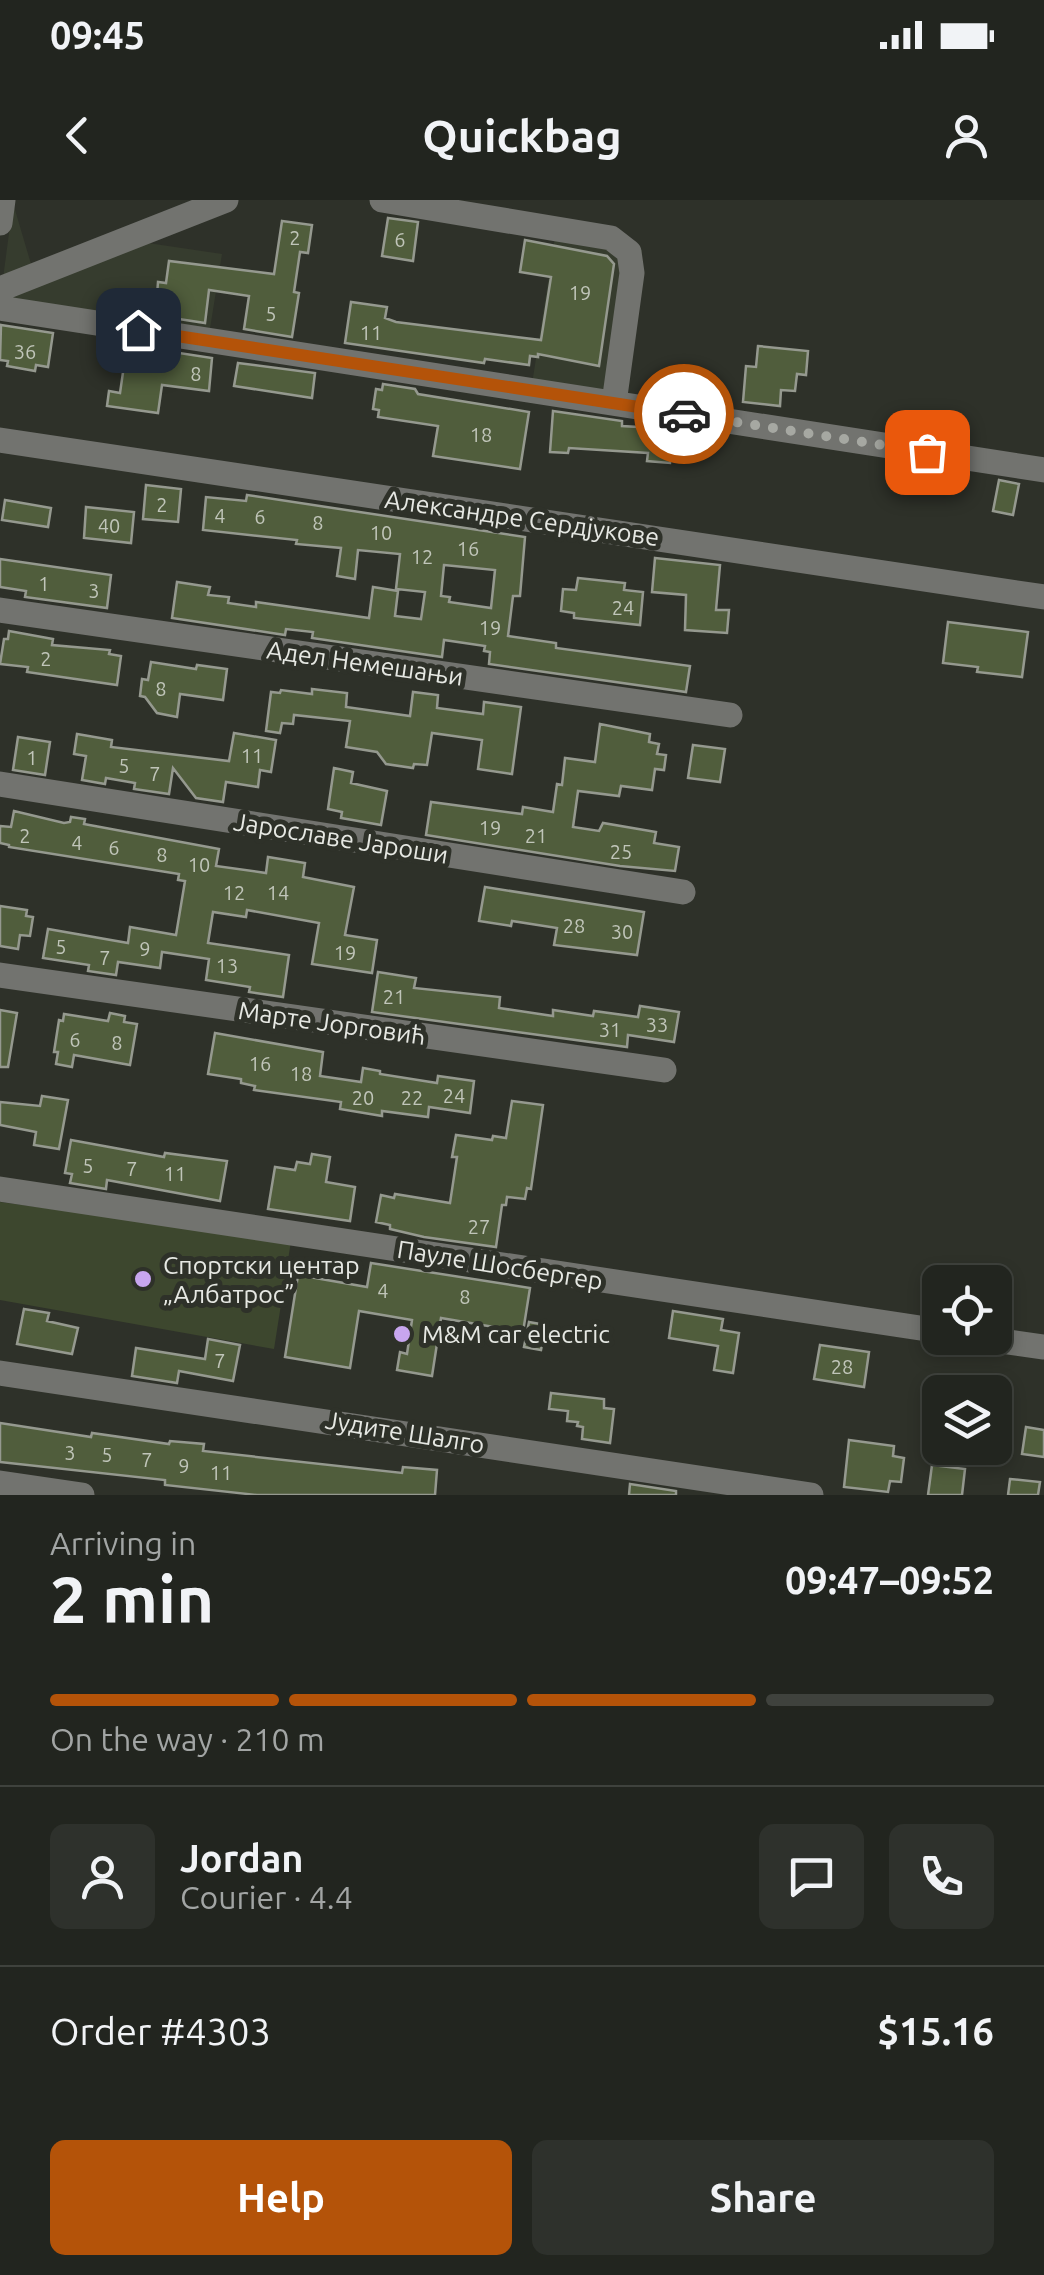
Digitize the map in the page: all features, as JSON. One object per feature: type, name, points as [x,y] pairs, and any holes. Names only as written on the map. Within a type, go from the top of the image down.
[{"type":"street","points":[[0,224],[3,200]]},
{"type":"street","points":[[0,289],[226,200]]},
{"type":"street","points":[[382,200],[611,238],[628,252],[632,273],[614,402]]},
{"type":"street","points":[[0,308],[1044,470]]},
{"type":"street","name":"Александре Сердјукове","points":[[0,440],[1044,597]]},
{"type":"street","name":"Адел Немешањи","points":[[0,610],[730,715]]},
{"type":"street","name":"Јарославе Јароши","points":[[0,784],[683,892]]},
{"type":"street","name":"Марте Јорговић","points":[[0,975],[664,1070]]},
{"type":"street","name":"Пауле Шосбергер","points":[[0,1189],[922,1329]]},
{"type":"street","points":[[1012,1342],[1044,1347]]},
{"type":"street","name":"Јудите Шалго","points":[[0,1373],[810,1495]]},
{"type":"street","points":[[0,1483],[82,1495]]},
{"type":"shaded area","points":[[13,203],[31,264],[114,238],[222,254],[208,341],[0,301]]},
{"type":"shaded area","points":[[555,237],[642,250],[619,398],[532,384]]},
{"type":"green space","name":"Спортски центар „Албатрос”","points":[[0,1202],[291,1241],[274,1349],[0,1300]]},
{"type":"building","points":[[388,218],[418,222],[413,261],[382,256]]},
{"type":"building","points":[[282,221],[312,225],[308,253],[300,252],[292,337],[244,329],[249,296],[209,290],[205,323],[133,312],[136,293],[157,296],[158,282],[166,283],[169,261],[274,274]]},
{"type":"building","points":[[525,240],[607,256],[614,264],[599,366],[538,354],[530,356],[529,365],[485,359],[484,363],[345,343],[351,302],[387,307],[385,318],[396,322],[541,340],[551,277],[520,272]]},
{"type":"building","points":[[1,325],[53,333],[48,367],[36,365],[35,371],[7,366],[8,361],[0,360]]},
{"type":"building","points":[[127,345],[212,358],[209,391],[162,385],[158,413],[107,406],[109,391],[120,393]]},
{"type":"building","points":[[758,346],[808,351],[806,375],[797,374],[795,391],[781,390],[780,406],[743,402],[746,366],[756,367]]},
{"type":"building","points":[[238,363],[315,373],[312,398],[234,386]]},
{"type":"building","points":[[383,384],[415,389],[418,394],[529,412],[520,469],[433,456],[438,426],[378,417],[379,410],[373,409],[376,389],[382,390]]},
{"type":"building","points":[[553,411],[622,421],[622,426],[673,429],[670,463],[647,461],[648,453],[569,448],[568,453],[550,452]]},
{"type":"building","points":[[999,480],[1019,484],[1013,515],[993,511]]},
{"type":"building","points":[[146,485],[181,489],[178,522],[143,519]]},
{"type":"building","points":[[247,495],[525,537],[520,596],[513,596],[508,636],[556,643],[556,648],[690,666],[686,692],[489,664],[490,652],[484,651],[485,646],[444,640],[442,657],[312,638],[313,632],[286,629],[285,635],[172,618],[177,582],[210,587],[208,595],[229,597],[228,603],[256,607],[256,602],[369,618],[373,587],[398,591],[395,616],[421,619],[425,592],[396,589],[400,554],[358,550],[355,579],[337,576],[341,548],[203,530],[206,497],[246,501]],"holes":[[[444,565],[495,570],[491,608],[449,602],[450,597],[441,596]]]},
{"type":"building","points":[[5,500],[51,508],[48,527],[2,520]]},
{"type":"building","points":[[86,507],[134,512],[131,543],[84,538]]},
{"type":"building","points":[[655,558],[720,565],[716,610],[729,610],[727,633],[685,630],[686,595],[652,592]]},
{"type":"building","points":[[0,559],[111,575],[107,608],[25,597],[26,591],[0,587]]},
{"type":"building","points":[[578,578],[625,583],[624,590],[643,592],[640,625],[574,618],[574,613],[561,611],[563,589],[576,590]]},
{"type":"building","points":[[948,622],[1028,632],[1022,677],[943,663]]},
{"type":"building","points":[[9,631],[53,639],[52,645],[110,650],[109,654],[121,656],[117,685],[27,672],[28,667],[0,664]]},
{"type":"building","points":[[151,662],[227,669],[223,700],[180,694],[177,717],[157,713],[140,696],[142,679],[148,680]]},
{"type":"building","points":[[312,689],[347,693],[346,707],[410,716],[413,692],[438,695],[437,708],[483,714],[484,702],[521,707],[512,774],[478,769],[482,740],[432,733],[427,765],[414,764],[413,768],[386,764],[377,752],[346,747],[350,721],[294,715],[293,724],[282,723],[280,733],[266,731],[271,692],[312,694]]},
{"type":"building","points":[[600,724],[650,734],[649,742],[659,744],[657,754],[666,755],[664,770],[655,769],[652,790],[621,786],[619,796],[578,791],[573,827],[599,831],[603,823],[656,832],[654,843],[679,847],[675,871],[426,835],[431,802],[522,814],[523,807],[553,812],[565,758],[595,762]]},
{"type":"building","points":[[234,733],[276,740],[271,772],[260,770],[258,787],[226,782],[223,802],[196,798],[173,768],[169,794],[134,789],[135,783],[106,778],[105,784],[82,780],[86,756],[74,754],[77,734],[112,740],[111,747],[229,761]]},
{"type":"building","points":[[18,737],[50,742],[45,775],[13,770]]},
{"type":"building","points":[[693,745],[725,749],[720,782],[688,778]]},
{"type":"building","points":[[334,768],[353,772],[351,783],[387,791],[381,825],[341,818],[342,812],[328,809]]},
{"type":"building","points":[[14,811],[64,823],[70,822],[71,817],[85,819],[84,824],[219,849],[216,866],[266,873],[268,857],[305,863],[303,877],[354,887],[345,935],[377,940],[372,973],[312,964],[319,923],[247,910],[246,917],[213,912],[208,943],[289,955],[283,997],[206,980],[209,959],[162,952],[160,968],[118,962],[116,975],[88,971],[89,965],[43,958],[48,929],[128,943],[130,927],[176,935],[185,881],[178,880],[179,874],[9,847],[0,843],[0,826],[11,827]]},
{"type":"building","points":[[485,887],[644,912],[637,955],[554,945],[557,928],[479,921]]},
{"type":"building","points":[[0,906],[27,910],[26,916],[33,917],[30,936],[20,935],[18,949],[0,946]]},
{"type":"building","points":[[378,972],[416,978],[414,988],[500,997],[499,1008],[553,1016],[553,1010],[638,1017],[640,1006],[679,1012],[674,1042],[628,1035],[627,1047],[372,1012]]},
{"type":"building","points":[[0,1010],[17,1013],[8,1067],[0,1067]]},
{"type":"building","points":[[110,1013],[125,1016],[124,1022],[137,1024],[130,1065],[74,1055],[72,1067],[56,1064],[59,1020],[63,1021],[64,1014],[108,1021]]},
{"type":"building","points":[[215,1033],[323,1052],[320,1076],[361,1082],[363,1068],[437,1083],[438,1076],[474,1081],[470,1113],[429,1107],[428,1117],[382,1111],[382,1116],[340,1109],[341,1102],[254,1090],[255,1086],[241,1083],[241,1079],[208,1074]]},
{"type":"building","points":[[42,1096],[68,1100],[59,1149],[34,1145],[36,1132],[0,1125],[0,1102],[40,1106]]},
{"type":"building","points":[[512,1101],[543,1105],[531,1189],[527,1188],[525,1199],[507,1197],[506,1205],[502,1205],[496,1247],[424,1237],[376,1222],[381,1195],[450,1203],[456,1135],[506,1138]]},
{"type":"building","points":[[71,1140],[164,1157],[165,1153],[227,1161],[220,1201],[107,1180],[106,1189],[70,1183],[72,1174],[65,1173]]},
{"type":"building","points":[[312,1154],[330,1157],[326,1182],[355,1187],[350,1221],[268,1209],[275,1167],[295,1170],[297,1162],[310,1164]]},
{"type":"building","points":[[371,1263],[530,1288],[523,1332],[441,1318],[432,1376],[397,1370],[400,1352],[407,1354],[412,1320],[359,1311],[350,1368],[285,1357],[298,1275],[367,1287]]},
{"type":"building","points":[[24,1309],[49,1313],[47,1321],[78,1328],[72,1354],[17,1344]]},
{"type":"building","points":[[673,1311],[723,1319],[721,1330],[739,1333],[733,1373],[714,1370],[718,1346],[669,1338]]},
{"type":"building","points":[[529,1322],[546,1325],[541,1350],[524,1347]]},
{"type":"building","points":[[208,1339],[240,1345],[233,1381],[179,1371],[177,1383],[132,1376],[136,1348],[205,1359]]},
{"type":"building","points":[[820,1345],[869,1352],[864,1387],[814,1379]]},
{"type":"building","points":[[551,1393],[604,1399],[604,1408],[614,1409],[610,1443],[582,1439],[583,1427],[567,1421],[568,1411],[549,1409]]},
{"type":"building","points":[[0,1423],[91,1437],[92,1433],[169,1444],[204,1444],[203,1451],[402,1473],[403,1467],[437,1470],[435,1495],[257,1495],[165,1485],[165,1480],[0,1462]]},
{"type":"building","points":[[1026,1427],[1044,1430],[1044,1457],[1022,1454]]},
{"type":"building","points":[[849,1440],[894,1446],[893,1456],[904,1458],[901,1482],[890,1481],[888,1492],[844,1487]]},
{"type":"building","points":[[932,1465],[965,1469],[962,1495],[928,1495]]},
{"type":"building","points":[[1010,1479],[1040,1482],[1038,1495],[1008,1495]]},
{"type":"building","points":[[630,1484],[676,1491],[676,1495],[629,1495]]},
{"type":"way so far","points":[[684,414],[927,452]]},
{"type":"place","name":"Спортски центар „Албатрос”","points":[[143,1279]]},
{"type":"place","name":"M&M car electric","points":[[402,1334]]},
{"type":"route","points":[[138,330],[684,414]]}]
